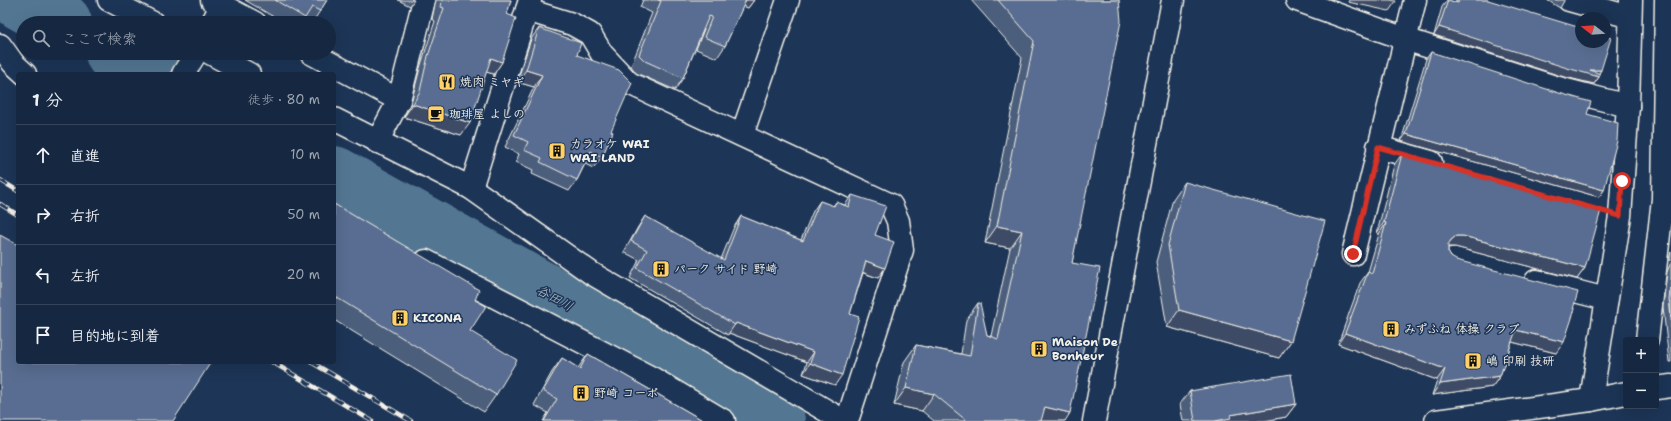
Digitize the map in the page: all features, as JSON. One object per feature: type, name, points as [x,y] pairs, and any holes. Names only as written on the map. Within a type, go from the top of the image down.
[{"type":"street","points":[[109,0],[139,16]]},
{"type":"street","points":[[377,142],[399,100],[424,0]]},
{"type":"street","points":[[742,136],[788,0]]},
{"type":"street","points":[[1094,421],[1173,0]]},
{"type":"street","points":[[1297,0],[1405,39],[1558,88],[1628,106]]},
{"type":"street","points":[[1353,254],[1414,0]]},
{"type":"street","points":[[1569,0],[1631,8],[1628,106],[1620,216],[1591,400]]},
{"type":"street","points":[[1647,337],[1667,200],[1666,0]]},
{"type":"street","points":[[471,188],[528,5],[572,24],[590,34],[602,54],[629,83],[891,205],[898,221],[902,250],[847,421]]},
{"type":"street","points":[[215,9],[235,16]]},
{"type":"street","points":[[0,45],[13,63],[23,72]]},
{"type":"street","points":[[223,60],[245,72]]},
{"type":"street","points":[[324,60],[399,100]]},
{"type":"street","points":[[336,120],[471,188],[591,273],[844,421]]},
{"type":"street","points":[[1378,147],[1446,166]]},
{"type":"street","points":[[1598,210],[1620,216]]},
{"type":"street","points":[[411,253],[652,378],[724,421]]},
{"type":"street","points":[[1514,275],[1606,299]]},
{"type":"street","points":[[1659,388],[1671,386]]},
{"type":"street","points":[[1436,421],[1591,400],[1623,394]]},
{"type":"building","points":[[275,0],[327,0],[320,11],[312,7],[306,16],[302,16]]},
{"type":"building","points":[[442,0],[511,0],[507,14],[516,18],[502,62],[491,58],[470,123],[413,104],[420,91],[428,56],[444,8],[441,7]]},
{"type":"building","points":[[658,0],[746,0],[725,46],[704,37],[712,17],[709,16],[683,78],[645,61],[639,55],[661,1]]},
{"type":"building","points":[[998,0],[1119,0],[1121,21],[1072,263],[1100,268],[1070,413],[1045,407],[1041,421],[967,421],[934,394],[906,388],[916,345],[970,356],[978,303],[980,303],[987,335],[998,339],[1022,231],[997,226],[1034,41]]},
{"type":"building","points":[[1448,0],[1458,3],[1459,0],[1488,0],[1575,26],[1575,48],[1608,48],[1601,70],[1590,70],[1600,74],[1599,77],[1439,27]]},
{"type":"building","points":[[539,28],[581,43],[577,55],[619,70],[632,83],[611,131],[613,132],[602,157],[591,151],[577,180],[540,162],[542,158],[524,150],[528,142],[514,135],[542,75],[526,70]]},
{"type":"building","points":[[1431,52],[1591,102],[1587,114],[1618,123],[1617,141],[1604,190],[1406,134]]},
{"type":"building","points":[[1402,154],[1601,210],[1585,268],[1463,236],[1456,236],[1448,245],[1448,252],[1451,257],[1456,260],[1578,292],[1573,309],[1575,309],[1564,342],[1516,330],[1500,376],[1440,384],[1445,369],[1345,333],[1368,272],[1372,274],[1386,223],[1384,222]]},
{"type":"building","points":[[1185,182],[1325,221],[1291,341],[1179,310],[1168,245]]},
{"type":"building","points":[[852,195],[886,206],[875,235],[894,242],[885,268],[866,261],[850,314],[859,317],[842,375],[810,363],[814,352],[736,323],[735,325],[637,268],[647,250],[631,241],[645,216],[724,260],[741,216],[803,241],[820,201],[834,206],[836,202],[849,207]]},
{"type":"building","name":"KICONA","points":[[336,205],[479,290],[475,300],[486,306],[470,331],[517,360],[496,395],[336,297]]},
{"type":"building","points":[[0,235],[16,244],[16,364],[210,364],[173,421],[0,421]]},
{"type":"building","points":[[1671,283],[1671,318],[1669,299]]},
{"type":"building","name":"野崎 コーポ","points":[[588,354],[704,421],[544,421],[557,399],[543,391],[562,358],[580,369]]},
{"type":"building","points":[[1291,374],[1296,404],[1230,415],[1231,418],[1215,421],[1195,421],[1190,391]]},
{"type":"waterway","name":"谷田川","points":[[21,0],[50,16]]},
{"type":"waterway","name":"谷田川","points":[[128,60],[149,72]]},
{"type":"waterway","name":"谷田川","points":[[336,177],[775,421]]},
{"type":"railway","points":[[0,180],[16,190]]},
{"type":"railway","points":[[0,204],[16,214]]},
{"type":"railway","points":[[275,364],[372,421]]},
{"type":"railway","points":[[314,364],[411,421]]},
{"type":"place","name":"焼肉 ミヤギ","points":[[447,82]]},
{"type":"place","name":"珈琲屋 よしの","points":[[436,114]]},
{"type":"place","name":"カラオケ WAI WAI LAND","points":[[557,151]]},
{"type":"place","name":"パーク サイド 野崎","points":[[661,269]]},
{"type":"place","name":"KICONA","points":[[400,318]]},
{"type":"place","name":"みずふね 体操 クラブ","points":[[1391,329]]},
{"type":"place","name":"Maison De Bonheur","points":[[1039,349]]},
{"type":"place","name":"嶋 印刷 技研","points":[[1473,361]]},
{"type":"place","name":"野崎 コーポ","points":[[581,393]]},
{"type":"route","points":[[1353,254],[1378,147],[1620,216],[1622,181]]}]
